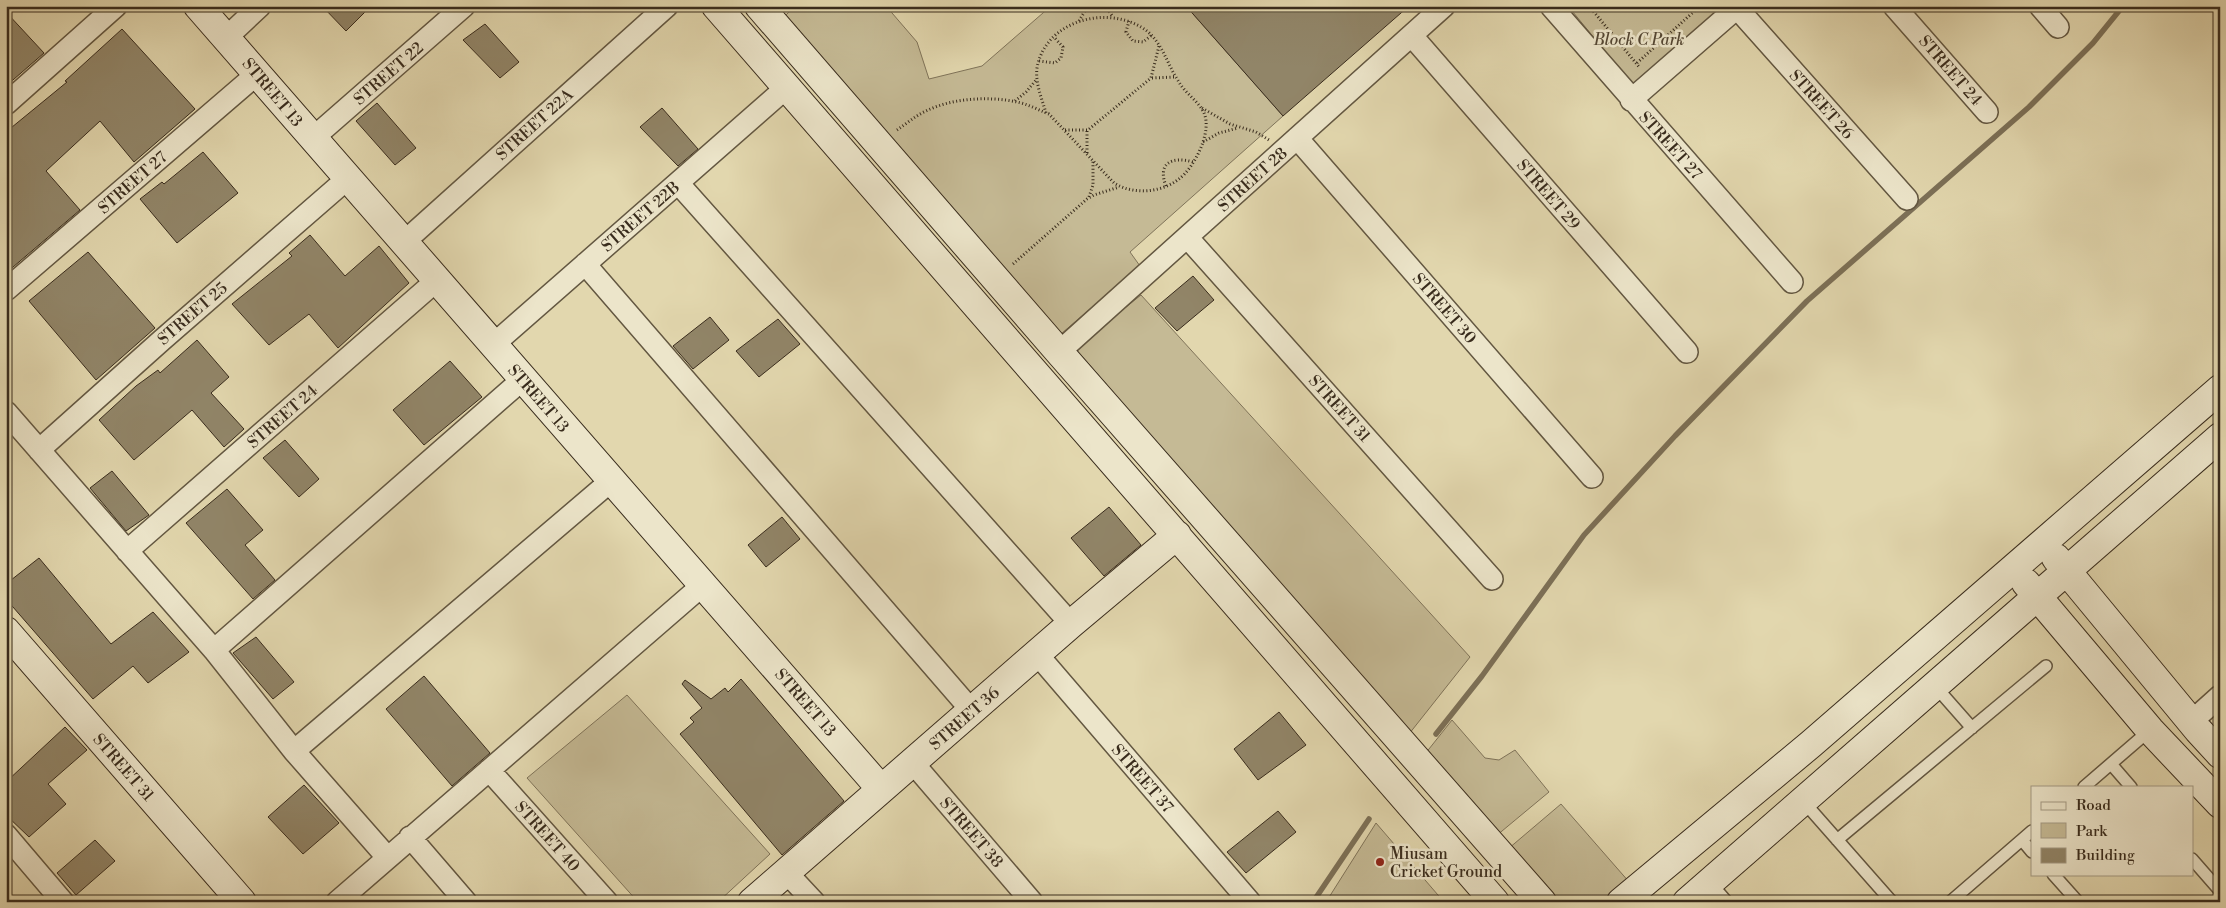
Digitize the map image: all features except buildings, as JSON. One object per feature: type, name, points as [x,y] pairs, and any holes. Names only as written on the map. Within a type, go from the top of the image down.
[{"type":"street","points":[[6,104],[116,6]]},
{"type":"street","name":"STREET 13","points":[[198,6],[312,139],[704,584],[881,789]]},
{"type":"street","points":[[226,37],[260,6]]},
{"type":"street","name":"STREET 22","points":[[312,139],[464,6]]},
{"type":"street","name":"STREET 22A","points":[[403,243],[667,6]]},
{"type":"street","points":[[716,6],[1495,902]]},
{"type":"street","name":"STREET 28","points":[[1059,352],[1444,6]]},
{"type":"street","name":"STREET 27","points":[[1550,6],[1792,282]]},
{"type":"street","name":"STREET 24","points":[[1894,6],[1987,112]]},
{"type":"street","points":[[2040,6],[2058,27]]},
{"type":"street","points":[[1631,100],[1738,7]]},
{"type":"street","name":"STREET 26","points":[[1738,7],[1907,200]]},
{"type":"street","points":[[769,9],[884,150],[996,280],[1542,902]]},
{"type":"street","name":"STREET 29","points":[[1412,36],[1687,352]]},
{"type":"street","name":"STREET 27","points":[[6,290],[257,74]]},
{"type":"street","name":"STREET 22B","points":[[493,345],[787,87]]},
{"type":"street","name":"STREET 30","points":[[1291,144],[1592,477]]},
{"type":"street","points":[[864,176],[884,150]]},
{"type":"street","name":"STREET 25","points":[[39,450],[169,333],[347,179]]},
{"type":"street","points":[[678,183],[1071,624]]},
{"type":"street","name":"STREET 31","points":[[1187,237],[1492,579]]},
{"type":"street","points":[[585,264],[972,710]]},
{"type":"street","name":"STREET 24","points":[[127,551],[436,281]]},
{"type":"street","points":[[214,650],[523,379]]},
{"type":"street","points":[[1621,902],[1811,744],[2220,389]]},
{"type":"street","points":[[6,412],[214,650],[294,751],[387,857]]},
{"type":"street","points":[[1687,902],[1718,892],[1803,801],[2220,436]]},
{"type":"street","points":[[1118,468],[1143,448]]},
{"type":"street","points":[[294,751],[612,480]]},
{"type":"street","name":"STREET 36","points":[[752,902],[1071,624],[1177,535]]},
{"type":"street","points":[[2043,541],[2191,722],[2220,754]]},
{"type":"street","points":[[2013,568],[2150,730],[2220,804]]},
{"type":"street","points":[[337,902],[704,584]]},
{"type":"street","name":"STREET 31","points":[[9,638],[240,901]]},
{"type":"street","name":"STREET 37","points":[[1037,654],[1250,902]]},
{"type":"street","points":[[2191,722],[2220,696]]},
{"type":"street","name":"STREET 38","points":[[913,763],[1032,902]]},
{"type":"street","name":"STREET 40","points":[[489,770],[608,902]]},
{"type":"street","points":[[6,835],[64,902]]},
{"type":"street","points":[[410,837],[466,902]]},
{"type":"street","points":[[786,872],[814,902]]},
{"type":"lane","points":[[1837,840],[2046,666]]},
{"type":"lane","points":[[1935,686],[1972,728]]},
{"type":"lane","points":[[2085,786],[2150,730]]},
{"type":"lane","points":[[2111,764],[2130,786]]},
{"type":"lane","points":[[1803,801],[1892,902]]},
{"type":"lane","points":[[1950,902],[2031,832]]},
{"type":"lane","points":[[2022,840],[2031,851]]},
{"type":"lane","points":[[2194,861],[2220,891]]},
{"type":"lane","points":[[2055,876],[2078,902]]},
{"type":"path","points":[[1079,21],[1088,6]]},
{"type":"path","points":[[1105,6],[1113,17]]},
{"type":"path","points":[[1589,6],[1652,81]]},
{"type":"path","points":[[1636,63],[1700,6]]},
{"type":"path","points":[[996,280],[1089,198],[1120,187],[1142,191],[1166,186],[1184,175],[1202,143],[1206,119],[1200,107],[1176,76],[1152,35],[1129,21],[1113,17],[1079,21],[1054,37],[1044,50],[1039,61],[1037,78],[1046,113]]},
{"type":"path","points":[[1129,21],[1126,32],[1133,41],[1143,42],[1152,35]]},
{"type":"path","points":[[1039,61],[1052,63],[1058,62],[1062,58],[1063,47],[1054,37]]},
{"type":"path","points":[[1064,130],[1087,131],[1151,78],[1156,66],[1159,45]]},
{"type":"path","points":[[1151,78],[1176,76]]},
{"type":"path","points":[[1014,101],[1026,92],[1037,78]]},
{"type":"path","points":[[884,150],[920,114],[938,107],[977,100],[1014,101],[1046,113],[1120,187]]},
{"type":"path","points":[[1200,107],[1239,127],[1291,144]]},
{"type":"path","points":[[1202,143],[1219,133],[1239,127]]},
{"type":"path","points":[[1087,131],[1087,154]]},
{"type":"path","points":[[1166,186],[1163,173],[1167,164],[1177,159],[1193,162]]},
{"type":"path","points":[[1089,198],[1093,185],[1092,160]]},
{"type":"green space","points":[[796,6],[886,6],[917,42],[929,79],[982,66],[1051,6],[1186,6],[1283,116],[1130,252],[1140,266],[1061,334],[780,20]]},
{"type":"green space","name":"Block C Park","points":[[1568,6],[1725,6],[1637,85],[1632,84]]},
{"type":"green space","points":[[1141,295],[1470,657],[1409,734],[1075,348]]},
{"type":"green space","points":[[627,695],[770,854],[718,902],[638,902],[527,778]]},
{"type":"green space","points":[[1452,720],[1485,758],[1499,760],[1515,750],[1549,792],[1496,836],[1425,754]]},
{"type":"green space","points":[[1561,804],[1630,883],[1608,902],[1554,902],[1508,849]]},
{"type":"green space","name":"Miusam Cricket Ground","points":[[1376,823],[1444,902],[1326,902]]},
{"type":"waterway","points":[[1436,734],[1482,676],[1584,535],[1675,436],[1807,301],[2029,107],[2093,43],[2123,6]]},
{"type":"waterway","points":[[1313,902],[1369,819]]},
{"type":"place","name":"Miusam Cricket Ground","points":[[1380,862]]}]
